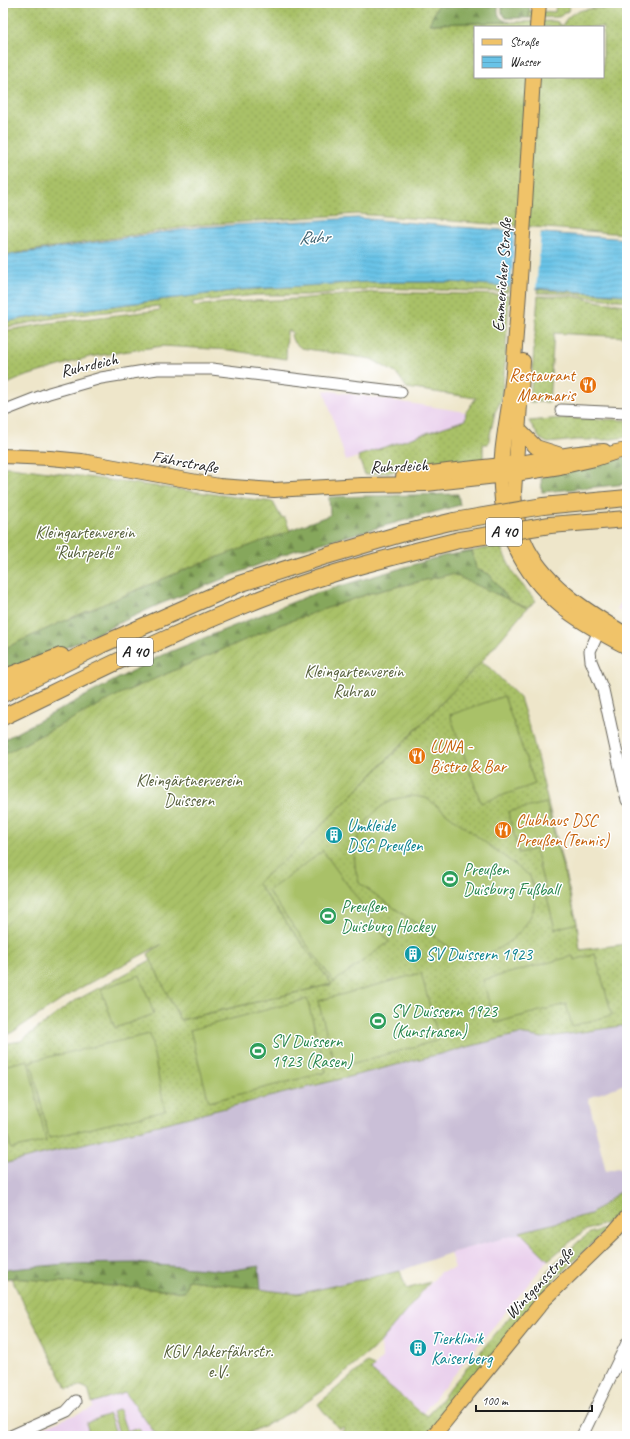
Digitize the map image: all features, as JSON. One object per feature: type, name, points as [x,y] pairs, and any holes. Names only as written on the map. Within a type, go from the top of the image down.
[{"type":"highway","name":"A 40","points":[[3,694],[101,645],[166,615],[239,584],[326,556],[404,533],[454,521],[543,506],[627,498]]},
{"type":"highway","name":"A 40","points":[[3,717],[142,649],[203,622],[272,594],[332,573],[372,561],[459,540],[550,525],[627,519]]},
{"type":"highway","points":[[3,678],[60,656],[101,645]]},
{"type":"highway","points":[[3,728],[16,721],[26,706]]},
{"type":"main road","points":[[537,26],[543,7]]},
{"type":"main road","points":[[543,7],[546,26]]},
{"type":"main road","name":"Emmericher Straße","points":[[533,78],[518,374],[519,430],[515,468],[515,511],[528,549],[545,574],[584,608],[600,626]]},
{"type":"main road","name":"Emmericher Straße","points":[[543,78],[518,374],[500,470],[504,511],[511,536],[520,558],[535,580],[567,613],[600,626]]},
{"type":"main road","points":[[519,430],[536,447],[560,455]]},
{"type":"main road","name":"Ruhrdeich","points":[[515,468],[560,455],[585,451],[621,451]]},
{"type":"main road","name":"Ruhrdeich","points":[[362,485],[426,484],[500,470],[588,460],[621,451]]},
{"type":"main road","name":"Fährstraße","points":[[3,456],[82,461],[219,486],[274,490],[362,485]]},
{"type":"main road","points":[[600,626],[627,635]]},
{"type":"main road","points":[[600,626],[627,646]]},
{"type":"main road","name":"Wintgensstraße","points":[[432,1436],[544,1300],[621,1229],[627,1217]]},
{"type":"street","name":"Ruhrdeich","points":[[3,411],[49,392],[101,378],[157,369],[212,369],[401,392]]},
{"type":"street","points":[[561,410],[627,413]]},
{"type":"street","points":[[600,626],[590,651],[591,661],[603,690],[627,800]]},
{"type":"street","points":[[582,1436],[627,1343]]},
{"type":"street","points":[[11,1436],[67,1411],[76,1401]]},
{"type":"shaded area","points":[[324,390],[466,412],[465,420],[346,461]]},
{"type":"shaded area","points":[[627,593],[627,615],[617,609]]},
{"type":"shaded area","points":[[627,1025],[627,1083],[588,1098],[606,1171],[618,1168],[627,1173],[627,1186],[591,1214],[450,1253],[400,1271],[297,1294],[203,1282],[3,1279],[3,1164],[519,1034],[543,1038]]},
{"type":"shaded area","points":[[520,1232],[548,1260],[423,1413],[371,1370],[382,1358],[381,1341],[440,1272],[455,1268],[450,1253]]},
{"type":"shaded area","points":[[125,1392],[157,1436],[19,1436],[93,1408],[92,1403]]},
{"type":"green space","points":[[3,3],[439,3],[430,24],[555,21],[558,22],[559,25],[563,25],[567,18],[582,10],[601,8],[627,9],[627,234],[357,214],[198,225],[3,255]]},
{"type":"green space","points":[[439,3],[499,3],[499,16],[503,20],[510,22],[429,24]]},
{"type":"green space","points":[[502,3],[530,3],[529,18],[506,18],[502,13]]},
{"type":"green space","points":[[556,3],[570,3],[568,11],[559,17],[529,18],[530,11],[555,12]]},
{"type":"green space","points":[[365,282],[451,282],[509,286],[508,292],[378,288],[308,295],[256,295],[193,302],[193,306],[375,292],[509,295],[505,365],[501,401],[495,412],[488,444],[483,444],[483,461],[365,475],[358,456],[465,420],[466,412],[476,398],[407,388],[397,374],[371,359],[301,348],[293,341],[291,335],[293,332],[287,331],[286,359],[229,350],[162,346],[89,357],[23,377],[3,386],[3,331],[49,323],[160,310],[160,306],[60,317],[3,328],[3,322],[56,313],[239,290]]},
{"type":"green space","points":[[538,288],[544,290],[627,295],[627,301],[585,297],[573,294],[538,293]]},
{"type":"green space","points":[[538,296],[572,296],[601,302],[627,305],[627,337],[554,333],[549,402],[530,402]]},
{"type":"green space","points":[[562,418],[627,420],[627,437],[605,440],[576,440],[548,443],[540,439],[529,421]]},
{"type":"green space","points":[[627,457],[627,484],[542,492],[541,477]]},
{"type":"green space","name":"Kleingartenverein \"Ruhrperle\"","points":[[3,467],[273,502],[281,517],[285,518],[290,531],[193,566],[57,624],[3,649]]},
{"type":"green space","points":[[458,494],[460,505],[293,551],[160,604],[59,651],[3,671],[3,649],[57,624],[193,566],[330,515],[329,497]]},
{"type":"green space","points":[[500,546],[514,575],[536,601],[527,608],[509,600],[489,574],[476,569],[472,551]]},
{"type":"green space","points":[[472,551],[476,569],[489,574],[509,600],[452,574],[371,593],[282,624],[120,694],[3,755],[3,740],[162,655],[313,594],[443,556]]},
{"type":"green space","points":[[452,574],[527,608],[483,660],[353,794],[293,853],[257,883],[332,984],[180,1020],[148,954],[162,944],[80,988],[11,1033],[3,1034],[3,755],[120,694],[282,624],[371,593]]},
{"type":"green space","points":[[481,662],[490,668],[520,698],[532,736],[577,923],[580,950],[627,944],[627,1025],[543,1038],[519,1034],[3,1164],[3,1044],[21,1041],[71,1003],[151,960],[181,1020],[332,984],[257,883],[344,803]]},
{"type":"green space","points":[[504,696],[535,784],[481,803],[450,715]]},
{"type":"green space","points":[[413,796],[426,798],[530,876],[535,896],[534,907],[530,917],[517,935],[498,949],[478,956],[459,954],[359,883],[355,867],[356,847],[358,838],[366,822],[379,808],[390,801]]},
{"type":"green space","points":[[546,803],[577,923],[555,929],[535,849],[519,853],[508,812]]},
{"type":"green space","name":"Preußen Duisburg Hockey","points":[[323,851],[389,942],[334,982],[268,891]]},
{"type":"green space","points":[[595,954],[612,1015],[572,1026],[566,1004],[495,1023],[483,980],[573,956],[574,960]]},
{"type":"green space","name":"SV Duissern 1923 (Kunstrasen)","points":[[421,973],[439,1040],[336,1068],[318,1001]]},
{"type":"green space","points":[[140,975],[154,1014],[115,1028],[101,989]]},
{"type":"green space","name":"SV Duissern 1923 (Rasen)","points":[[307,999],[326,1072],[209,1102],[190,1030]]},
{"type":"green space","points":[[150,1034],[165,1111],[49,1138],[31,1061]]},
{"type":"green space","points":[[28,1060],[46,1141],[11,1149],[3,1114],[3,1066]]},
{"type":"green space","points":[[627,1186],[627,1204],[607,1223],[584,1231],[548,1260],[520,1232],[591,1214]]},
{"type":"green space","points":[[608,1228],[555,1279],[427,1436],[346,1436],[342,1431],[344,1429],[343,1427],[339,1429],[318,1404],[367,1363],[374,1366],[371,1370],[419,1411],[428,1416],[554,1264],[590,1233]]},
{"type":"green space","points":[[136,1263],[227,1271],[259,1266],[261,1290],[188,1280],[186,1292],[11,1278],[3,1279],[3,1270],[64,1264]]},
{"type":"green space","name":"KGV Aakerfährstr. e.V.","points":[[400,1271],[406,1289],[430,1282],[379,1344],[331,1385],[295,1410],[243,1436],[157,1436],[125,1392],[92,1403],[88,1389],[81,1386],[67,1389],[11,1278],[185,1292],[188,1280],[297,1294]]},
{"type":"green space","points":[[119,1409],[127,1432],[139,1428],[142,1436],[120,1436],[112,1412]]},
{"type":"green space","points":[[109,1414],[117,1436],[90,1436],[86,1423]]},
{"type":"water","name":"Ruhr","points":[[358,218],[627,239],[627,295],[451,282],[365,282],[239,290],[56,313],[3,322],[3,256],[200,227]]},
{"type":"pier","points":[[515,229],[541,231],[536,290],[511,288]]},
{"type":"place","name":"Restaurant Marmaris","points":[[588,385]]},
{"type":"place","name":"LUNA - Bistro & Bar","points":[[417,756]]},
{"type":"place","name":"Clubhaus DSC Preußen(Tennis)","points":[[503,830]]},
{"type":"place","name":"Umkleide DSC Preußen","points":[[334,835]]},
{"type":"place","name":"Preußen Duisburg Fußball","points":[[450,879]]},
{"type":"place","name":"Preußen Duisburg Hockey","points":[[328,916]]},
{"type":"place","name":"SV Duissern 1923","points":[[413,954]]},
{"type":"place","name":"SV Duissern 1923 (Kunstrasen)","points":[[378,1021]]},
{"type":"place","name":"SV Duissern 1923 (Rasen)","points":[[258,1051]]},
{"type":"place","name":"Tierklinik Kaiserberg","points":[[418,1348]]},
{"type":"park label","name":"Kleingartenverein Ruhrau","points":[[354,681]]},
{"type":"park label","name":"Kleingärtnerverein Duissern","points":[[189,790]]}]
